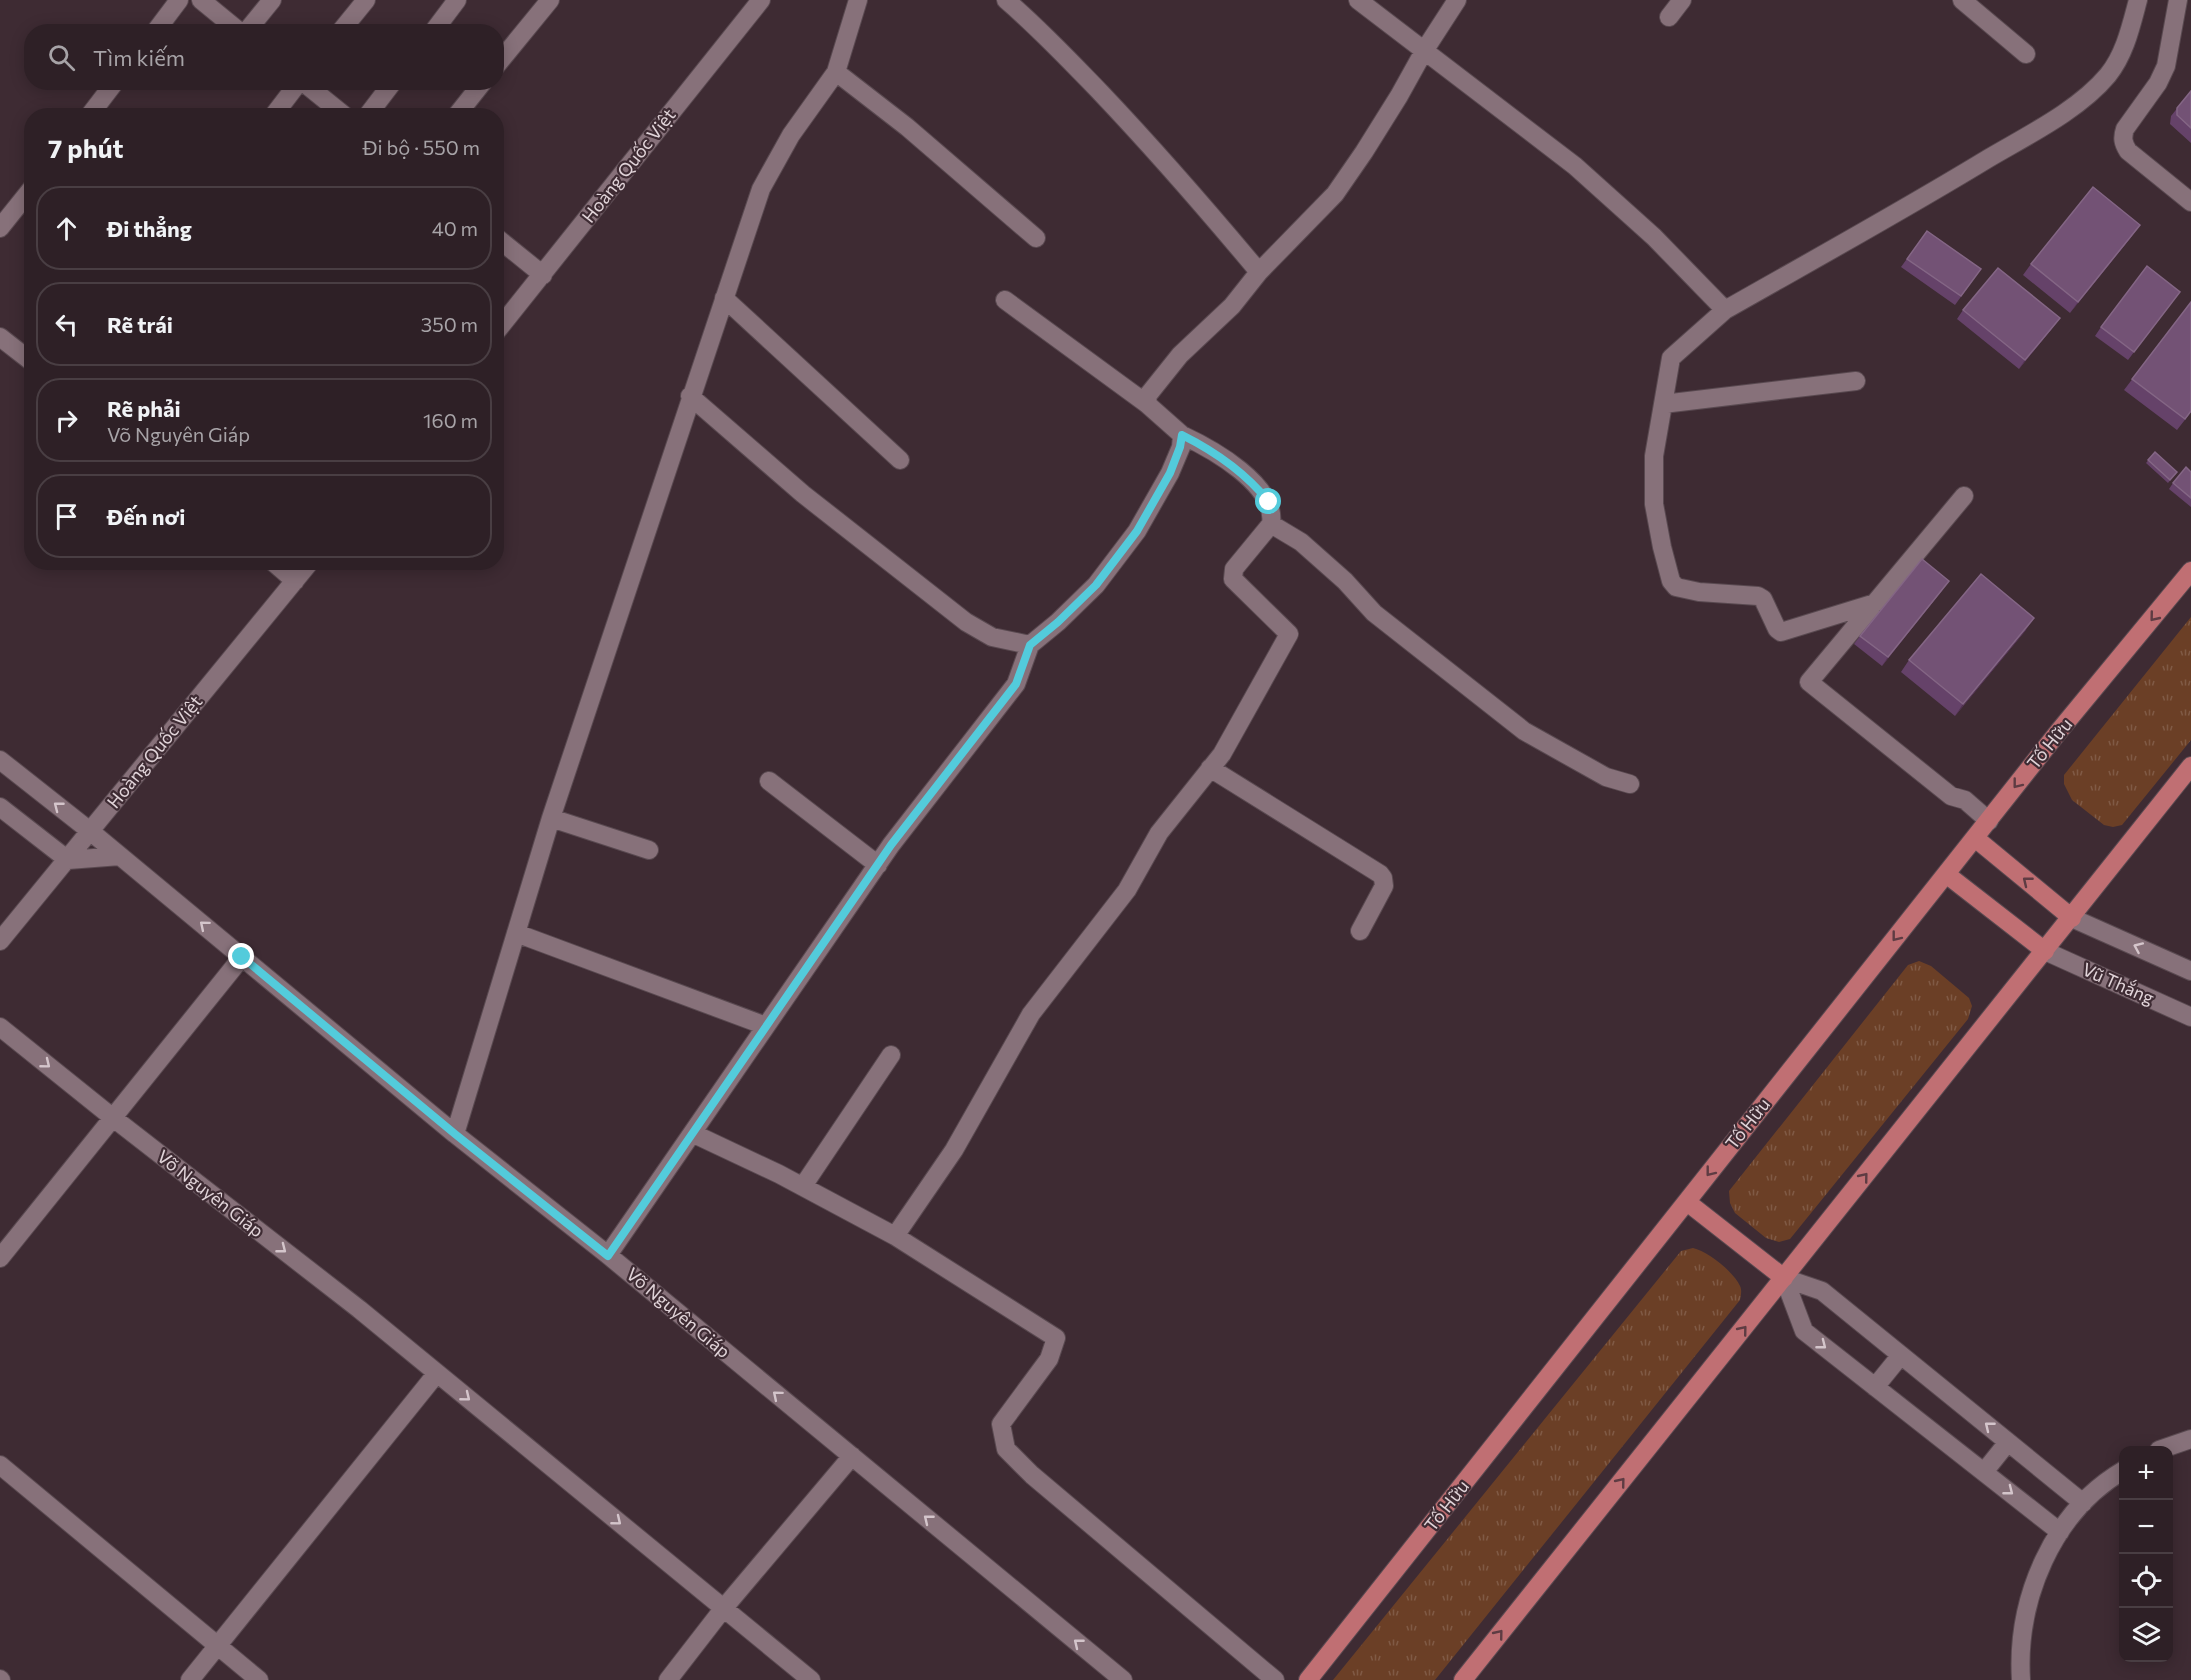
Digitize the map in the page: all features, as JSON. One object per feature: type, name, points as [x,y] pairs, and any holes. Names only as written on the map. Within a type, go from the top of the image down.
[{"type":"main road","name":"Tố Hữu","points":[[1308,1680],[1946,874],[2191,572]]},
{"type":"main road","points":[[1463,1680],[2191,766]]},
{"type":"main road","points":[[1975,838],[2072,918]]},
{"type":"main road","points":[[1946,874],[2045,951]]},
{"type":"main road","points":[[1687,1202],[1784,1278]]},
{"type":"street","points":[[161,24],[179,0]]},
{"type":"street","points":[[201,0],[230,24]]},
{"type":"street","points":[[252,24],[272,0]]},
{"type":"street","points":[[346,24],[366,0]]},
{"type":"street","points":[[439,24],[457,0]]},
{"type":"street","points":[[504,56],[550,0]]},
{"type":"street","name":"Hoàng Quốc Việt","points":[[504,322],[761,0]]},
{"type":"street","points":[[455,1134],[551,818],[724,298],[766,180],[791,135],[836,72],[858,0]]},
{"type":"street","points":[[1006,0],[1040,30],[1145,140],[1259,272]]},
{"type":"street","points":[[1358,0],[1575,166],[1654,237],[1725,310]]},
{"type":"street","points":[[1147,404],[1148,395],[1179,355],[1232,306],[1259,272],[1335,194],[1370,143],[1457,0]]},
{"type":"street","points":[[1669,17],[1682,0]]},
{"type":"street","points":[[1962,0],[2026,54]]},
{"type":"street","points":[[1875,603],[1781,632],[1777,629],[1763,599],[1758,596],[1699,592],[1676,587],[1671,580],[1662,547],[1654,504],[1654,456],[1671,358],[1725,310],[1934,191],[2056,118],[2086,96],[2108,75],[2125,47],[2138,0]]},
{"type":"street","points":[[2178,0],[2166,66],[2158,83],[2125,129],[2123,136],[2128,151],[2191,202]]},
{"type":"street","points":[[836,72],[907,127],[1036,238]]},
{"type":"street","points":[[94,108],[108,90]]},
{"type":"street","points":[[280,108],[294,90]]},
{"type":"street","points":[[311,90],[335,108]]},
{"type":"street","points":[[373,108],[387,90]]},
{"type":"street","points":[[462,108],[477,90]]},
{"type":"street","points":[[0,228],[24,198]]},
{"type":"street","points":[[504,243],[543,275]]},
{"type":"street","points":[[724,298],[900,460]]},
{"type":"street","points":[[895,1236],[954,1150],[1030,1014],[1127,890],[1160,833],[1222,754],[1289,634],[1233,579],[1234,569],[1271,524],[1273,513],[1269,502],[1257,488],[1221,456],[1182,435],[1147,404],[1005,300]]},
{"type":"street","points":[[0,337],[24,356]]},
{"type":"street","points":[[1663,404],[1856,381]]},
{"type":"street","points":[[690,396],[802,494],[966,622],[992,637],[1030,645]]},
{"type":"street","points":[[608,1256],[878,865],[1016,684],[1030,645],[1058,622],[1096,585],[1137,531],[1170,473],[1182,435]]},
{"type":"street","points":[[1964,496],[1809,682],[1951,796],[1965,800],[1989,821]]},
{"type":"street","points":[[1271,524],[1301,542],[1345,581],[1374,613],[1524,731],[1606,777],[1630,784]]},
{"type":"street","points":[[282,570],[295,581]]},
{"type":"street","name":"Hoàng Quốc Việt","points":[[0,941],[304,570]]},
{"type":"street","name":"Võ Nguyên Giáp","points":[[0,760],[90,831],[455,1134],[608,1256],[1124,1680]]},
{"type":"street","points":[[1210,768],[1380,874],[1384,886],[1360,931]]},
{"type":"street","points":[[769,781],[878,865]]},
{"type":"street","points":[[0,807],[68,860],[120,856]]},
{"type":"street","points":[[551,818],[649,850]]},
{"type":"street","points":[[2072,918],[2191,971]]},
{"type":"street","points":[[516,933],[766,1026]]},
{"type":"street","name":"Vũ Thắng","points":[[2045,951],[2191,1017]]},
{"type":"street","points":[[0,1258],[242,957]]},
{"type":"street","name":"Võ Nguyên Giáp","points":[[0,1027],[359,1309],[811,1680]]},
{"type":"street","points":[[803,1186],[891,1055]]},
{"type":"street","points":[[694,1134],[803,1186],[895,1236],[1056,1338],[1049,1359],[1001,1424],[1006,1449],[1032,1475],[1275,1680]]},
{"type":"street","points":[[1784,1278],[1822,1291],[2083,1503]]},
{"type":"street","points":[[1784,1278],[1804,1331],[2060,1532]]},
{"type":"street","points":[[1875,1387],[1901,1355]]},
{"type":"street","points":[[190,1680],[437,1373]]},
{"type":"street","points":[[2171,1446],[2191,1439]]},
{"type":"street","points":[[1984,1472],[2008,1442]]},
{"type":"street","points":[[668,1680],[723,1609],[852,1456]]},
{"type":"street","points":[[0,1465],[259,1680]]},
{"type":"street","points":[[2021,1680],[2019,1653],[2025,1611],[2039,1569],[2060,1532],[2083,1503],[2119,1474]]},
{"type":"green space","points":[[2191,617],[2191,740],[2122,825],[2113,827],[2104,825],[2072,800],[2064,784],[2064,775]]},
{"type":"green space","points":[[1919,961],[1931,966],[1969,998],[1972,1006],[1968,1019],[1790,1239],[1779,1242],[1766,1238],[1735,1213],[1730,1203],[1729,1191],[1908,965]]},
{"type":"green space","points":[[1693,1248],[1712,1258],[1737,1280],[1741,1288],[1740,1300],[1435,1680],[1333,1680],[1681,1251]]},
{"type":"building","points":[[2191,91],[2191,128],[2177,115],[2177,108]]},
{"type":"building","points":[[2093,187],[2140,225],[2078,302],[2031,264]]},
{"type":"building","points":[[1927,231],[1981,269],[1961,296],[1907,259]]},
{"type":"building","points":[[2147,266],[2180,292],[2134,352],[2101,327]]},
{"type":"building","points":[[1998,268],[2060,318],[2025,360],[1963,310]]},
{"type":"building","points":[[2191,302],[2191,411],[2185,419],[2132,379]]},
{"type":"building","points":[[2155,452],[2177,472],[2170,480],[2148,460]]},
{"type":"building","points":[[2186,467],[2191,472],[2191,498],[2173,483]]},
{"type":"building","points":[[1922,559],[1949,581],[1888,657],[1860,636]]},
{"type":"building","points":[[1981,574],[2034,618],[1963,704],[1909,660]]},
{"type":"route","points":[[242,957],[455,1134],[608,1256],[891,845],[1016,684],[1030,645],[1058,622],[1096,585],[1137,531],[1170,473],[1182,435],[1221,456],[1241,472],[1269,502]]}]
